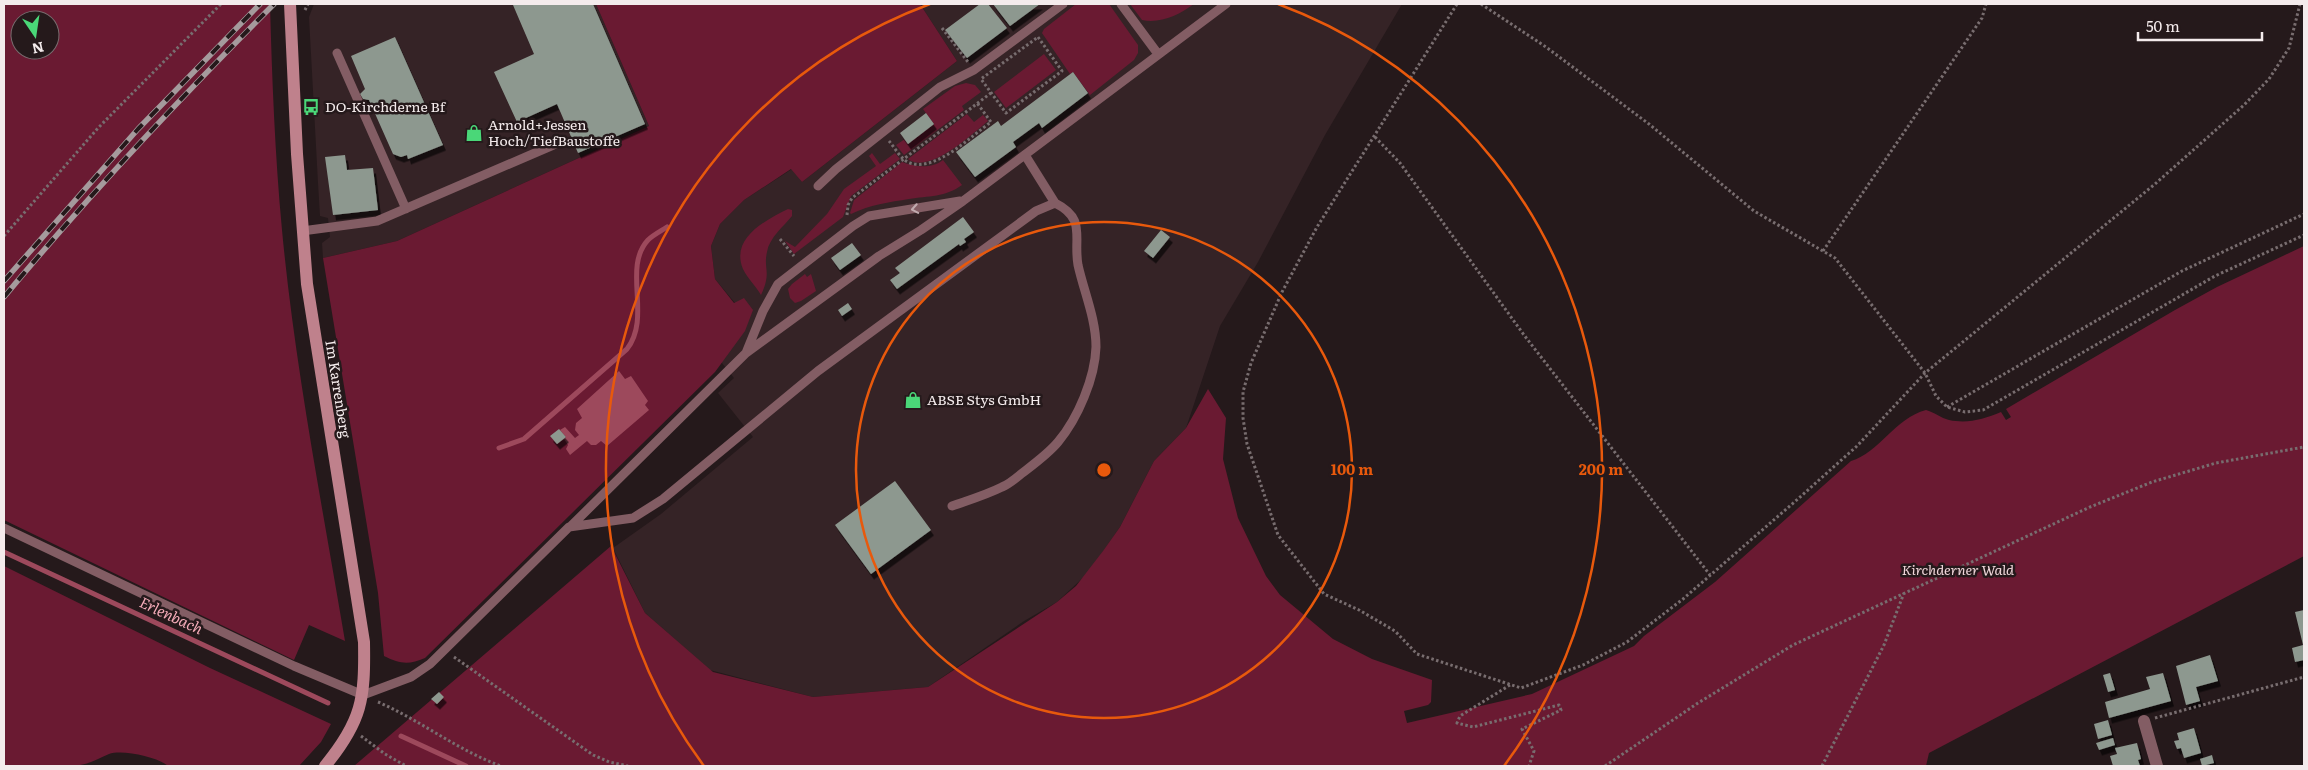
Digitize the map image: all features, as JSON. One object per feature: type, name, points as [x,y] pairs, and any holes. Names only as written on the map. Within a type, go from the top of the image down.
[{"type":"street","name":"Im Karrenberg","points":[[290,4],[302,231],[314,336],[364,642],[363,695],[352,728],[345,742],[325,766]]},
{"type":"street","points":[[2144,721],[2157,766]]},
{"type":"lane","points":[[818,186],[940,87],[974,70],[1063,4]]},
{"type":"lane","points":[[1121,4],[1158,54]]},
{"type":"lane","points":[[4,528],[294,666],[363,695],[411,677],[445,650],[746,353],[879,256],[963,201],[1226,4]]},
{"type":"lane","points":[[337,53],[406,209]]},
{"type":"lane","points":[[302,231],[377,220],[558,143]]},
{"type":"lane","points":[[952,506],[1004,487],[1039,461],[1059,441],[1074,417],[1094,366],[1096,346],[1094,330],[1076,254],[1078,230],[1074,216],[1066,208],[1055,203],[1025,155]]},
{"type":"lane","points":[[746,353],[763,311],[778,284],[853,226],[869,216],[963,201]]},
{"type":"lane","points":[[570,527],[633,518],[663,499],[818,371],[1036,211],[1055,203]]},
{"type":"path","points":[[4,236],[98,128],[221,4]]},
{"type":"path","points":[[1457,4],[1442,25],[1375,137],[1317,227],[1282,292],[1251,363],[1244,392],[1243,418],[1247,444],[1278,535],[1324,594],[1360,610],[1395,631],[1417,654],[1521,688],[1583,665],[1628,642],[1710,575],[1857,446],[1925,373],[2156,184],[2244,105],[2269,79],[2289,48],[2300,4]]},
{"type":"path","points":[[1481,4],[1546,48],[1649,124],[1754,211],[1835,258],[1925,373],[1936,396],[1947,407],[1965,412],[1983,410],[2215,276],[2304,236]]},
{"type":"path","points":[[1822,251],[1982,18],[1986,4]]},
{"type":"path","points":[[942,28],[968,62]]},
{"type":"path","points":[[1038,37],[1062,71],[1006,113],[991,93],[981,79],[1038,37]]},
{"type":"path","points":[[847,216],[848,205],[852,198],[991,93]]},
{"type":"path","points":[[882,133],[904,159],[911,164],[926,164],[938,161],[991,122],[978,104]]},
{"type":"path","points":[[1375,137],[1400,164],[1524,335],[1710,575]]},
{"type":"path","points":[[1947,407],[2182,271],[2304,214]]},
{"type":"path","points":[[780,239],[794,256]]},
{"type":"path","points":[[1605,766],[1698,703],[1793,645],[2090,508],[2152,482],[2216,463],[2304,447]]},
{"type":"path","points":[[1822,766],[1884,645],[1904,593]]},
{"type":"path","points":[[445,650],[593,754],[609,762],[628,766]]},
{"type":"path","points":[[2144,721],[2304,677]]},
{"type":"path","points":[[1510,684],[1460,716],[1457,723],[1474,727],[1559,705],[1561,710],[1522,728],[1534,751],[1529,766]]},
{"type":"path","points":[[363,695],[395,710],[443,739],[501,766]]},
{"type":"path","points":[[352,728],[385,754],[406,766]]},
{"type":"shaded area","name":"Arnold+Jessen Hoch/TiefBaustoffe","points":[[314,4],[596,4],[649,126],[397,241],[323,258],[322,243],[330,237],[328,218],[320,216],[309,17]]},
{"type":"shaded area","points":[[920,4],[1402,4],[1325,135],[1258,262],[1220,326],[1186,428],[1154,461],[1120,527],[1088,573],[1057,602],[1024,621],[928,687],[813,697],[710,670],[645,613],[613,548],[661,514],[753,437],[718,393],[734,378],[718,358],[735,303],[715,279],[711,246],[720,224],[744,200],[792,169],[802,182],[957,61]]},
{"type":"shaded area","points":[[619,371],[625,379],[631,376],[648,401],[645,405],[649,410],[607,446],[601,441],[596,445],[591,445],[587,441],[570,455],[566,449],[568,445],[564,439],[566,437],[560,430],[565,427],[575,438],[579,435],[575,430],[576,423],[582,418],[577,409]]},
{"type":"green space","points":[[4,4],[270,4],[276,145],[287,282],[310,436],[345,641],[309,625],[294,660],[4,520]]},
{"type":"green space","points":[[596,4],[920,4],[957,61],[802,182],[791,169],[744,200],[720,224],[711,246],[715,279],[734,303],[744,298],[753,310],[745,331],[715,372],[425,658],[409,663],[395,661],[384,656],[378,593],[323,258],[397,241],[649,126]]},
{"type":"green space","points":[[1076,4],[1109,4],[1138,45],[1138,53],[1134,60],[1090,95],[1073,72],[1070,74],[1042,33],[1044,29]]},
{"type":"green space","points":[[1130,4],[1194,4],[1169,18],[1149,21],[1142,20]]},
{"type":"green space","points":[[1044,54],[1056,70],[1006,108],[994,92]]},
{"type":"green space","points":[[966,83],[975,85],[981,92],[962,106],[964,110],[904,155],[896,145],[905,139],[909,143],[934,124],[923,109],[955,86]]},
{"type":"green space","points":[[967,114],[974,122],[983,115],[988,121],[950,151],[938,157],[927,162],[917,162],[908,159]]},
{"type":"green space","points":[[872,153],[880,164],[895,153],[900,159],[851,196],[843,217],[794,254],[785,241],[795,247],[827,214],[844,189],[876,166],[869,156]]},
{"type":"green space","points":[[943,160],[962,185],[956,189],[943,194],[887,203],[850,213],[854,200],[902,162],[912,165],[929,166]]},
{"type":"green space","points":[[788,209],[792,210],[792,216],[768,247],[766,258],[767,276],[761,295],[743,269],[740,258],[741,248],[752,232]]},
{"type":"green space","name":"Kirchderner Wald","points":[[2304,246],[2304,556],[1929,753],[1926,766],[354,766],[611,546],[645,613],[713,672],[813,697],[928,687],[1057,602],[1076,586],[1120,527],[1154,461],[1186,428],[1208,389],[1226,418],[1223,459],[1238,518],[1266,576],[1280,595],[1333,639],[1372,659],[1432,680],[1431,702],[1428,705],[1404,711],[1407,723],[1532,694],[1634,646],[1644,636],[1715,582],[1851,461],[1870,451],[1905,420],[1915,414],[1926,410],[1949,420],[1969,421],[1982,419],[2001,412],[2006,420],[2011,417],[2006,409],[2175,310],[2217,287]]},
{"type":"green space","points":[[805,274],[807,277],[811,274],[816,291],[795,303],[790,298],[788,289]]},
{"type":"green space","points":[[4,566],[210,668],[331,724],[321,742],[299,766],[168,766],[148,757],[122,752],[109,754],[92,762],[78,765],[56,767],[4,766]]},
{"type":"building","points":[[593,4],[645,124],[578,153],[557,104],[517,122],[494,72],[534,54],[513,5]]},
{"type":"building","points":[[980,4],[988,4],[1007,28],[967,58],[945,30]]},
{"type":"building","points":[[993,4],[1040,4],[1010,26]]},
{"type":"building","points":[[395,37],[443,145],[408,159],[407,155],[401,157],[393,154],[369,100],[363,99],[360,94],[365,89],[351,56]]},
{"type":"building","points":[[1073,72],[1088,93],[1042,128],[1039,123],[1013,142],[1016,147],[975,177],[956,152],[998,121],[1001,126]]},
{"type":"building","points":[[926,113],[934,124],[908,144],[900,133]]},
{"type":"building","points":[[345,155],[347,170],[373,168],[378,210],[333,215],[325,157]]},
{"type":"building","points":[[963,217],[974,232],[964,239],[966,242],[960,246],[959,244],[897,289],[890,280],[900,273],[895,268]]},
{"type":"building","points":[[1161,230],[1170,237],[1153,258],[1144,251]]},
{"type":"building","points":[[852,243],[861,255],[840,270],[831,258]]},
{"type":"building","points":[[848,303],[852,309],[842,316],[838,310]]},
{"type":"building","points":[[559,429],[566,437],[557,444],[550,436]]},
{"type":"building","points":[[895,481],[931,530],[871,574],[835,525]]},
{"type":"building","points":[[2304,610],[2304,660],[2295,662],[2292,648],[2303,645],[2295,612]]},
{"type":"building","points":[[2210,655],[2218,681],[2196,687],[2200,701],[2186,705],[2176,666]]},
{"type":"building","points":[[2110,673],[2115,690],[2108,692],[2103,675]]},
{"type":"building","points":[[2163,673],[2171,701],[2109,718],[2105,702],[2150,689],[2146,677]]},
{"type":"building","points":[[439,692],[444,697],[437,704],[431,699]]},
{"type":"building","points":[[2108,720],[2112,735],[2098,739],[2094,724]]},
{"type":"building","points":[[2194,728],[2201,753],[2184,758],[2181,748],[2177,749],[2174,741],[2179,740],[2177,733]]},
{"type":"building","points":[[2113,738],[2115,745],[2099,750],[2096,743]]},
{"type":"building","points":[[2137,743],[2141,759],[2138,760],[2140,766],[2113,766],[2110,756],[2117,754],[2115,748]]},
{"type":"building","points":[[2212,755],[2214,763],[2202,766],[2200,759]]},
{"type":"waterway","points":[[499,448],[524,439],[627,349],[634,336],[637,322],[637,264],[641,251],[648,240],[667,227]]},
{"type":"waterway","name":"Erlenbach","points":[[4,552],[328,703]]},
{"type":"waterway","name":"Erlenbach","points":[[401,736],[466,766]]},
{"type":"railway","points":[[4,281],[138,129],[260,4]]},
{"type":"railway","points":[[4,297],[69,221],[136,148],[274,4]]},
{"type":"place","name":"DO-Kirchderne Bf","points":[[311,107]]},
{"type":"place","name":"Arnold+Jessen Hoch/TiefBaustoffe","points":[[474,133]]},
{"type":"place","name":"ABSE Stys GmbH","points":[[913,400]]}]
